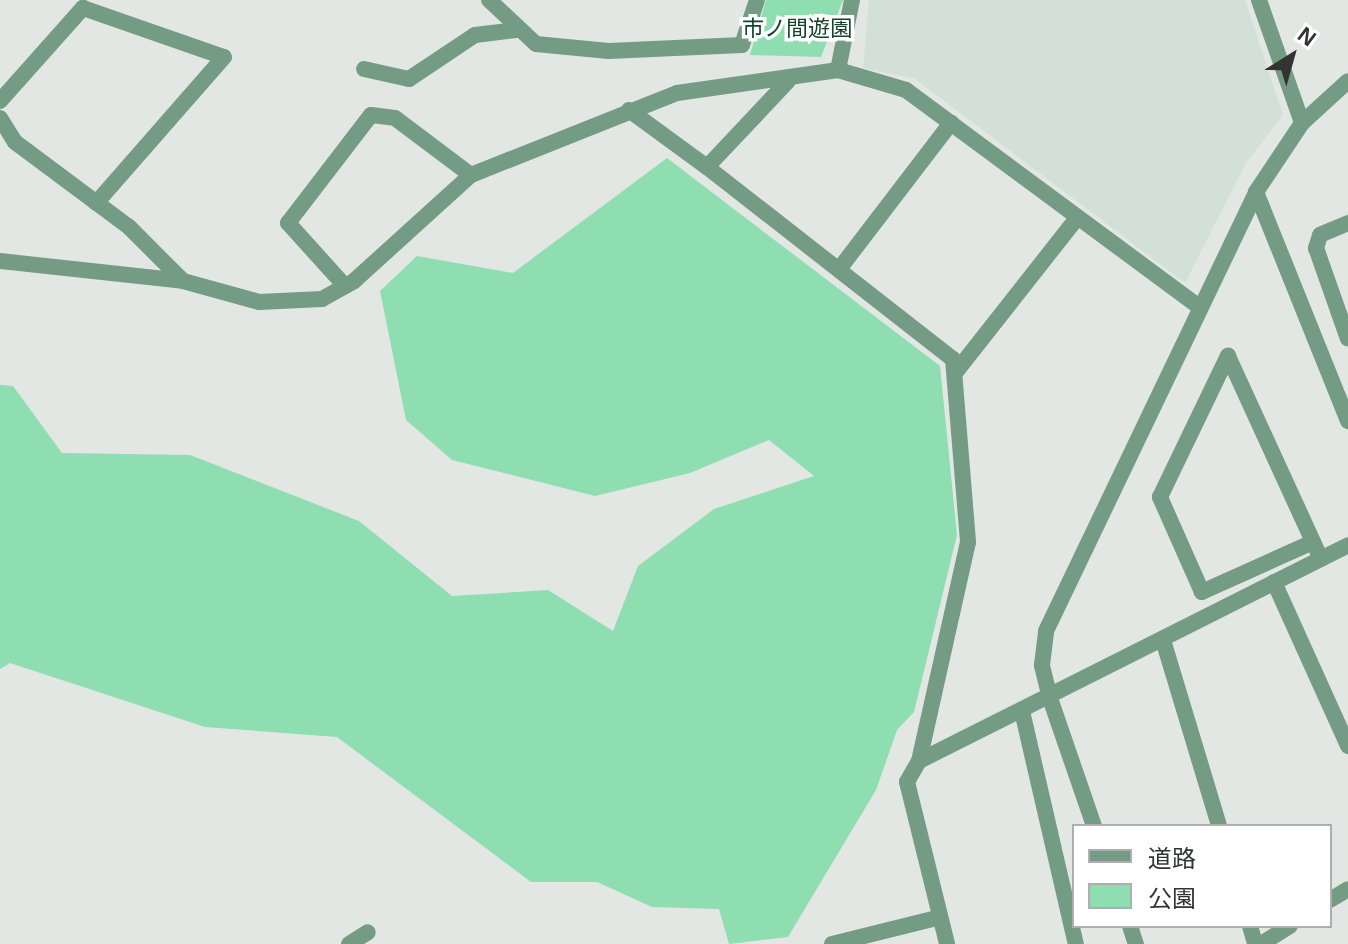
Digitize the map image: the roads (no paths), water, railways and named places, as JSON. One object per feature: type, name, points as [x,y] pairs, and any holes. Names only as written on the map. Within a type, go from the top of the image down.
[{"type":"street","points":[[489,0],[516,30],[536,44],[573,51],[727,49],[742,45],[757,0]]},
{"type":"street","points":[[838,70],[852,0]]},
{"type":"street","points":[[1259,0],[1302,123]]},
{"type":"street","points":[[0,101],[83,8],[224,57],[96,203]]},
{"type":"street","points":[[364,69],[409,79],[475,35],[516,30]]},
{"type":"street","points":[[0,261],[183,281],[259,302],[322,299],[345,286],[471,175],[677,93],[788,81],[838,70],[906,90],[1198,306]]},
{"type":"street","points":[[707,167],[788,81]]},
{"type":"street","points":[[1093,824],[1050,698],[1042,665],[1046,631],[1198,306],[1256,192],[1302,123],[1348,81]]},
{"type":"street","points":[[629,110],[840,268],[953,359],[968,542],[919,761],[907,782],[947,944]]},
{"type":"street","points":[[345,286],[287,231],[288,223],[371,115],[395,118],[471,175]]},
{"type":"street","points":[[0,118],[15,142],[96,203],[183,281]]},
{"type":"street","points":[[840,268],[951,123]]},
{"type":"street","points":[[1256,192],[1348,421]]},
{"type":"street","points":[[955,373],[1077,218]]},
{"type":"street","points":[[1348,223],[1320,235],[1316,248],[1348,339]]},
{"type":"street","points":[[1313,542],[1202,592],[1160,497],[1228,356],[1321,559]]},
{"type":"street","points":[[919,761],[1050,698],[1348,545]]},
{"type":"street","points":[[1274,582],[1348,746]]},
{"type":"street","points":[[1163,640],[1218,824]]},
{"type":"street","points":[[1022,711],[1072,927]]},
{"type":"street","points":[[832,944],[940,917]]},
{"type":"street","points":[[1261,944],[1287,928]]},
{"type":"street","points":[[349,944],[368,932]]},
{"type":"park label","name":"市ノ間遊園","points":[[797,29]]}]
